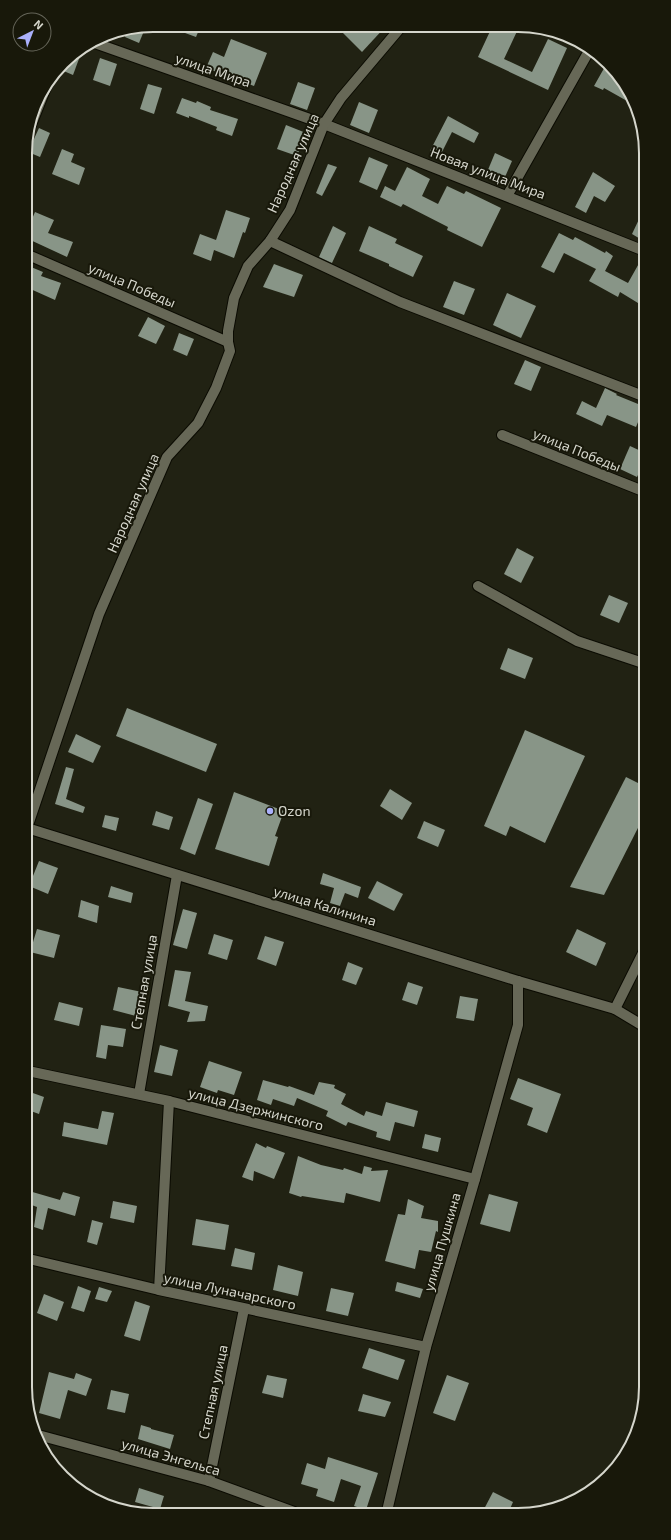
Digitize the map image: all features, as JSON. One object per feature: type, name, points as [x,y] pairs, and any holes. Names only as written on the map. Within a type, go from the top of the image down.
[{"type":"street","name":"Народная улица","points":[[32,816],[99,614],[167,457],[198,423],[216,388],[230,351],[228,331],[234,298],[248,266],[270,241],[290,210],[324,124],[341,98],[396,32]]},
{"type":"street","name":"улица Мира","points":[[100,45],[324,124]]},
{"type":"street","points":[[507,196],[587,54]]},
{"type":"street","name":"Новая улица Мира","points":[[324,124],[639,249]]},
{"type":"street","points":[[270,241],[400,302],[639,394]]},
{"type":"street","name":"улица Победы","points":[[32,257],[228,342]]},
{"type":"street","name":"улица Победы","points":[[502,435],[639,489]]},
{"type":"street","points":[[478,586],[577,641],[639,662]]},
{"type":"street","name":"улица Калинина","points":[[32,829],[518,981],[615,1009],[639,1023]]},
{"type":"street","name":"Степная улица","points":[[139,1094],[177,875]]},
{"type":"street","points":[[615,1009],[639,961]]},
{"type":"street","name":"улица Пушкина","points":[[388,1508],[426,1347],[518,1025],[518,981]]},
{"type":"street","name":"улица Дзержинского","points":[[32,1072],[169,1101],[475,1179]]},
{"type":"street","points":[[159,1290],[169,1101]]},
{"type":"street","name":"улица Луначарского","points":[[32,1259],[159,1290],[426,1347]]},
{"type":"street","name":"Степная улица","points":[[209,1481],[244,1309]]},
{"type":"street","name":"улица Энгельса","points":[[43,1436],[209,1481],[283,1508]]},
{"type":"building","points":[[182,32],[198,32],[196,37]]},
{"type":"building","points":[[342,32],[380,32],[362,52]]},
{"type":"building","points":[[490,32],[517,32],[504,59],[532,72],[548,39],[567,48],[548,90],[478,57]]},
{"type":"building","points":[[143,33],[139,43],[125,37],[125,35]]},
{"type":"building","points":[[231,39],[267,53],[254,86],[206,68],[213,52],[224,57]]},
{"type":"building","points":[[80,57],[73,75],[64,71]]},
{"type":"building","points":[[100,58],[117,64],[110,86],[93,80]]},
{"type":"building","points":[[604,68],[614,79],[627,101],[604,88],[603,90],[594,86]]},
{"type":"building","points":[[298,82],[315,88],[307,110],[290,104]]},
{"type":"building","points":[[148,84],[162,88],[154,114],[140,109]]},
{"type":"building","points":[[182,98],[196,103],[197,101],[211,107],[210,110],[238,119],[232,136],[216,130],[217,127],[189,116],[189,118],[176,113]]},
{"type":"building","points":[[359,102],[378,110],[369,133],[350,125]]},
{"type":"building","points":[[448,116],[479,133],[474,143],[452,132],[440,156],[430,151]]},
{"type":"building","points":[[286,125],[306,133],[297,156],[277,149]]},
{"type":"building","points":[[39,128],[50,133],[40,157],[32,154],[32,142]]},
{"type":"building","points":[[62,149],[74,154],[71,162],[85,168],[79,185],[52,174]]},
{"type":"building","points":[[495,153],[512,161],[502,184],[485,177]]},
{"type":"building","points":[[369,157],[388,165],[377,190],[359,182]]},
{"type":"building","points":[[328,164],[337,167],[322,196],[316,193]]},
{"type":"building","points":[[407,167],[430,179],[422,196],[438,204],[447,186],[464,194],[466,191],[501,208],[482,247],[447,230],[448,227],[403,204],[401,207],[380,197],[385,186],[395,191]]},
{"type":"building","points":[[593,172],[615,186],[605,202],[594,196],[586,213],[575,207]]},
{"type":"building","points":[[226,210],[250,218],[245,233],[243,232],[234,258],[214,250],[211,261],[193,254],[200,234],[216,240]]},
{"type":"building","points":[[35,212],[54,220],[48,233],[73,242],[67,257],[32,241],[32,219]]},
{"type":"building","points":[[639,219],[639,238],[632,234]]},
{"type":"building","points":[[333,226],[346,233],[332,263],[319,257]]},
{"type":"building","points":[[369,226],[397,239],[395,243],[423,256],[413,277],[389,266],[389,264],[359,251]]},
{"type":"building","points":[[559,233],[573,240],[575,237],[605,253],[606,251],[613,256],[605,271],[628,283],[639,263],[639,301],[638,303],[620,292],[618,297],[589,281],[596,269],[564,253],[554,273],[541,267]]},
{"type":"building","points":[[274,264],[303,275],[294,297],[263,287]]},
{"type":"building","points":[[32,267],[43,272],[41,276],[61,283],[55,300],[32,290]]},
{"type":"building","points":[[454,281],[475,289],[464,315],[443,307]]},
{"type":"building","points":[[507,293],[536,306],[521,338],[493,325]]},
{"type":"building","points":[[148,317],[165,326],[156,344],[138,336]]},
{"type":"building","points":[[179,333],[194,339],[187,356],[173,350]]},
{"type":"building","points":[[525,360],[541,367],[531,391],[514,384]]},
{"type":"building","points":[[605,388],[617,394],[616,395],[639,404],[639,420],[636,427],[607,415],[602,426],[576,414],[582,401],[596,408]]},
{"type":"building","points":[[630,446],[639,450],[639,473],[637,477],[620,469]]},
{"type":"building","points":[[517,548],[534,557],[521,583],[504,574]]},
{"type":"building","points":[[609,595],[628,603],[619,623],[600,615]]},
{"type":"building","points":[[508,648],[533,658],[525,679],[500,669]]},
{"type":"building","points":[[127,708],[217,744],[206,772],[116,736]]},
{"type":"building","points":[[525,730],[585,756],[545,843],[510,826],[506,836],[484,826]]},
{"type":"building","points":[[76,734],[101,746],[93,763],[68,752]]},
{"type":"building","points":[[66,767],[74,769],[66,799],[85,807],[83,813],[55,804]]},
{"type":"building","points":[[626,777],[639,784],[639,826],[604,895],[570,887]]},
{"type":"building","points":[[390,789],[412,803],[402,820],[380,806]]},
{"type":"building","points":[[234,792],[284,811],[275,836],[278,837],[269,866],[215,849]]},
{"type":"building","points":[[198,798],[213,804],[195,855],[180,849]]},
{"type":"building","points":[[156,811],[173,817],[169,830],[152,825]]},
{"type":"building","points":[[105,815],[119,818],[116,831],[102,827]]},
{"type":"building","points":[[424,821],[445,830],[438,847],[417,838]]},
{"type":"building","points":[[39,861],[58,868],[48,894],[32,887],[32,878]]},
{"type":"building","points":[[323,873],[361,887],[358,898],[345,893],[340,906],[330,903],[334,888],[320,884]]},
{"type":"building","points":[[377,881],[403,894],[394,911],[368,898]]},
{"type":"building","points":[[111,886],[133,893],[131,903],[108,897]]},
{"type":"building","points":[[81,900],[99,906],[97,923],[78,917]]},
{"type":"building","points":[[183,909],[197,913],[187,949],[173,945]]},
{"type":"building","points":[[37,929],[60,935],[54,958],[32,952],[32,945]]},
{"type":"building","points":[[577,929],[606,943],[596,966],[566,952]]},
{"type":"building","points":[[214,934],[233,940],[227,960],[208,954]]},
{"type":"building","points":[[265,936],[284,942],[276,966],[257,959]]},
{"type":"building","points":[[348,962],[363,968],[356,985],[342,980]]},
{"type":"building","points":[[175,970],[191,972],[185,1001],[208,1006],[205,1021],[187,1022],[190,1012],[168,1006]]},
{"type":"building","points":[[408,982],[423,987],[417,1005],[402,1000]]},
{"type":"building","points":[[118,987],[142,992],[136,1016],[113,1010]]},
{"type":"building","points":[[460,996],[478,999],[474,1021],[456,1018]]},
{"type":"building","points":[[59,1002],[83,1008],[79,1026],[54,1020]]},
{"type":"building","points":[[101,1025],[126,1029],[123,1047],[108,1045],[106,1059],[96,1057]]},
{"type":"building","points":[[160,1045],[178,1050],[172,1076],[154,1072]]},
{"type":"building","points":[[209,1061],[242,1072],[234,1095],[218,1090],[217,1093],[200,1087]]},
{"type":"building","points":[[518,1078],[561,1094],[547,1133],[527,1125],[533,1108],[510,1099]]},
{"type":"building","points":[[263,1080],[289,1086],[314,1095],[319,1082],[335,1085],[334,1088],[346,1094],[341,1104],[364,1116],[366,1111],[382,1116],[386,1102],[418,1111],[414,1127],[395,1122],[390,1141],[376,1137],[377,1132],[348,1122],[346,1126],[326,1116],[328,1111],[297,1098],[294,1106],[273,1099],[271,1105],[257,1100]]},
{"type":"building","points":[[32,1093],[44,1097],[39,1114],[32,1111]]},
{"type":"building","points":[[102,1111],[114,1113],[107,1145],[62,1136],[64,1122],[98,1129]]},
{"type":"building","points":[[425,1134],[441,1138],[438,1152],[422,1148]]},
{"type":"building","points":[[256,1143],[266,1148],[267,1146],[285,1153],[274,1179],[254,1171],[253,1181],[242,1177]]},
{"type":"building","points":[[298,1156],[321,1165],[343,1170],[344,1168],[362,1174],[364,1166],[372,1168],[371,1171],[388,1170],[380,1202],[346,1193],[344,1203],[301,1197],[289,1193]]},
{"type":"building","points":[[32,1192],[60,1200],[63,1192],[80,1197],[75,1216],[48,1208],[43,1230],[34,1227],[37,1207],[32,1205]]},
{"type":"building","points":[[489,1194],[518,1202],[510,1232],[480,1224]]},
{"type":"building","points":[[408,1199],[424,1206],[421,1218],[438,1221],[438,1232],[436,1231],[431,1252],[419,1250],[415,1269],[385,1261],[398,1214],[405,1215]]},
{"type":"building","points":[[113,1201],[137,1206],[134,1223],[110,1218]]},
{"type":"building","points":[[196,1219],[229,1225],[225,1250],[192,1245]]},
{"type":"building","points":[[92,1220],[103,1223],[97,1245],[87,1242]]},
{"type":"building","points":[[235,1248],[255,1253],[252,1270],[231,1266]]},
{"type":"building","points":[[278,1265],[303,1272],[298,1296],[273,1290]]},
{"type":"building","points":[[397,1282],[423,1289],[420,1298],[395,1291]]},
{"type":"building","points":[[78,1286],[91,1291],[84,1312],[71,1308]]},
{"type":"building","points":[[99,1287],[112,1291],[107,1302],[95,1299]]},
{"type":"building","points":[[331,1288],[354,1293],[348,1316],[326,1311]]},
{"type":"building","points":[[44,1294],[64,1302],[57,1321],[37,1313]]},
{"type":"building","points":[[135,1301],[150,1306],[140,1341],[124,1336]]},
{"type":"building","points":[[369,1348],[405,1360],[398,1380],[362,1368]]},
{"type":"building","points":[[49,1372],[74,1379],[76,1373],[92,1379],[86,1396],[68,1390],[60,1419],[39,1413]]},
{"type":"building","points":[[267,1375],[287,1379],[283,1398],[262,1393]]},
{"type":"building","points":[[447,1375],[469,1383],[455,1421],[433,1413]]},
{"type":"building","points":[[111,1390],[129,1394],[125,1413],[107,1409]]},
{"type":"building","points":[[363,1394],[391,1402],[385,1417],[358,1411]]},
{"type":"building","points":[[141,1425],[174,1435],[170,1449],[138,1439]]},
{"type":"building","points":[[328,1457],[378,1473],[367,1508],[354,1506],[361,1486],[341,1479],[334,1502],[316,1496],[318,1489],[301,1484],[307,1463],[325,1469]]},
{"type":"building","points":[[139,1488],[164,1496],[160,1508],[135,1502]]},
{"type":"building","points":[[493,1492],[513,1502],[510,1508],[485,1508]]},
{"type":"place","name":"Ozon","points":[[270,811]]}]
